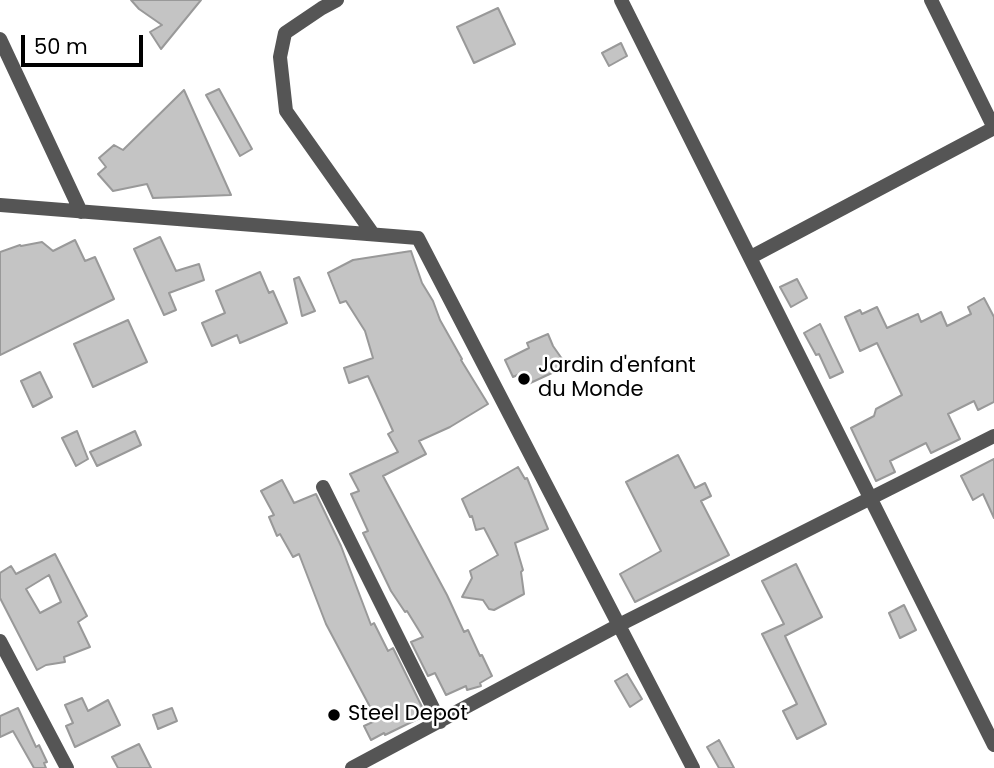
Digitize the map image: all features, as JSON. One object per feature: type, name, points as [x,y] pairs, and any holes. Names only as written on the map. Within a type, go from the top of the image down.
[{"type":"street","points":[[337,0],[319,4],[285,33],[280,57],[286,111],[373,234]]},
{"type":"street","points":[[621,0],[994,745]]},
{"type":"street","points":[[751,257],[994,128],[932,0]]},
{"type":"street","points":[[0,39],[81,212]]},
{"type":"street","points":[[0,205],[418,238],[693,768]]},
{"type":"street","points":[[352,768],[379,762],[440,722],[619,625],[994,436]]},
{"type":"street","points":[[323,487],[440,722]]},
{"type":"street","points":[[0,641],[67,768]]},
{"type":"building","points":[[131,0],[201,0],[161,49],[150,32],[162,25]]},
{"type":"building","points":[[498,8],[515,44],[474,63],[457,27]]},
{"type":"building","points":[[621,43],[627,56],[609,66],[602,53]]},
{"type":"building","points":[[219,89],[252,149],[240,156],[206,95]]},
{"type":"building","points":[[184,90],[231,195],[153,198],[147,184],[113,191],[98,174],[106,167],[99,158],[114,145],[123,150]]},
{"type":"building","points":[[160,237],[176,271],[199,264],[204,280],[169,293],[176,310],[164,315],[134,249]]},
{"type":"building","points":[[75,240],[85,261],[95,257],[114,299],[0,355],[0,252],[20,245],[42,242],[53,251]]},
{"type":"building","points":[[411,251],[422,283],[440,320],[488,404],[450,427],[419,441],[426,454],[383,476],[464,632],[468,630],[492,676],[480,683],[481,686],[467,690],[466,686],[446,695],[435,673],[428,676],[411,642],[423,637],[391,591],[363,533],[368,531],[351,494],[359,491],[350,474],[398,452],[388,434],[393,431],[368,376],[349,383],[344,368],[373,358],[365,331],[346,301],[340,303],[328,273],[353,260]]},
{"type":"building","points":[[260,272],[269,293],[273,291],[287,323],[240,343],[237,335],[212,346],[202,323],[225,313],[216,291]]},
{"type":"building","points":[[299,277],[315,311],[302,316],[294,279]]},
{"type":"building","points":[[797,279],[807,298],[791,307],[780,287]]},
{"type":"building","points":[[984,298],[994,317],[994,402],[978,410],[974,401],[948,414],[960,439],[931,453],[926,443],[890,461],[895,472],[876,481],[851,428],[874,416],[876,409],[902,395],[877,343],[860,351],[845,317],[860,310],[862,314],[877,307],[887,328],[918,314],[921,322],[941,312],[947,326],[971,314],[968,307]]},
{"type":"building","points":[[128,320],[147,362],[93,387],[74,344]]},
{"type":"building","points":[[820,324],[843,372],[830,378],[819,354],[816,355],[804,333]]},
{"type":"building","points":[[548,334],[567,366],[526,385],[522,373],[513,377],[505,360],[529,348],[527,343]]},
{"type":"building","points":[[40,372],[52,397],[33,407],[21,381]]},
{"type":"building","points":[[77,431],[88,459],[76,466],[62,438]]},
{"type":"building","points":[[135,431],[141,445],[97,466],[90,452]]},
{"type":"building","points":[[678,455],[695,488],[705,483],[711,496],[701,501],[729,555],[635,602],[620,574],[661,551],[626,482]]},
{"type":"building","points":[[994,459],[994,518],[983,494],[973,500],[961,476]]},
{"type":"building","points":[[518,467],[525,479],[527,478],[548,529],[515,543],[523,570],[524,594],[494,610],[489,609],[483,600],[462,597],[472,578],[470,571],[498,555],[484,528],[476,530],[472,516],[470,517],[462,499]]},
{"type":"building","points":[[282,480],[294,503],[316,494],[341,546],[371,625],[374,623],[388,651],[393,648],[426,715],[371,740],[364,726],[377,720],[326,624],[299,554],[293,557],[280,534],[277,536],[269,517],[274,515],[261,491]]},
{"type":"building","points":[[55,554],[87,616],[78,622],[90,647],[64,657],[65,662],[46,665],[37,670],[0,598],[0,573],[11,566],[16,574]],"holes":[[[49,575],[61,602],[40,613],[26,589]]]},
{"type":"building","points":[[796,564],[822,617],[785,636],[826,724],[797,739],[783,711],[797,704],[762,634],[784,624],[762,581]]},
{"type":"building","points":[[904,605],[916,630],[900,638],[889,613]]},
{"type":"building","points":[[627,674],[642,699],[630,707],[615,681]]},
{"type":"building","points":[[82,698],[88,711],[108,700],[120,725],[75,747],[66,726],[73,723],[65,705]]},
{"type":"building","points":[[18,708],[36,747],[39,745],[47,762],[44,763],[46,768],[34,768],[13,731],[0,737],[0,716]]},
{"type":"building","points":[[172,708],[177,721],[158,729],[153,715]]},
{"type":"building","points":[[719,740],[734,768],[719,768],[707,747]]},
{"type":"building","points":[[139,744],[151,768],[118,768],[112,757]]},
{"type":"place","name":"Jardin d'enfant du Monde","points":[[524,379]]},
{"type":"place","name":"Steel Depot","points":[[334,715]]}]
